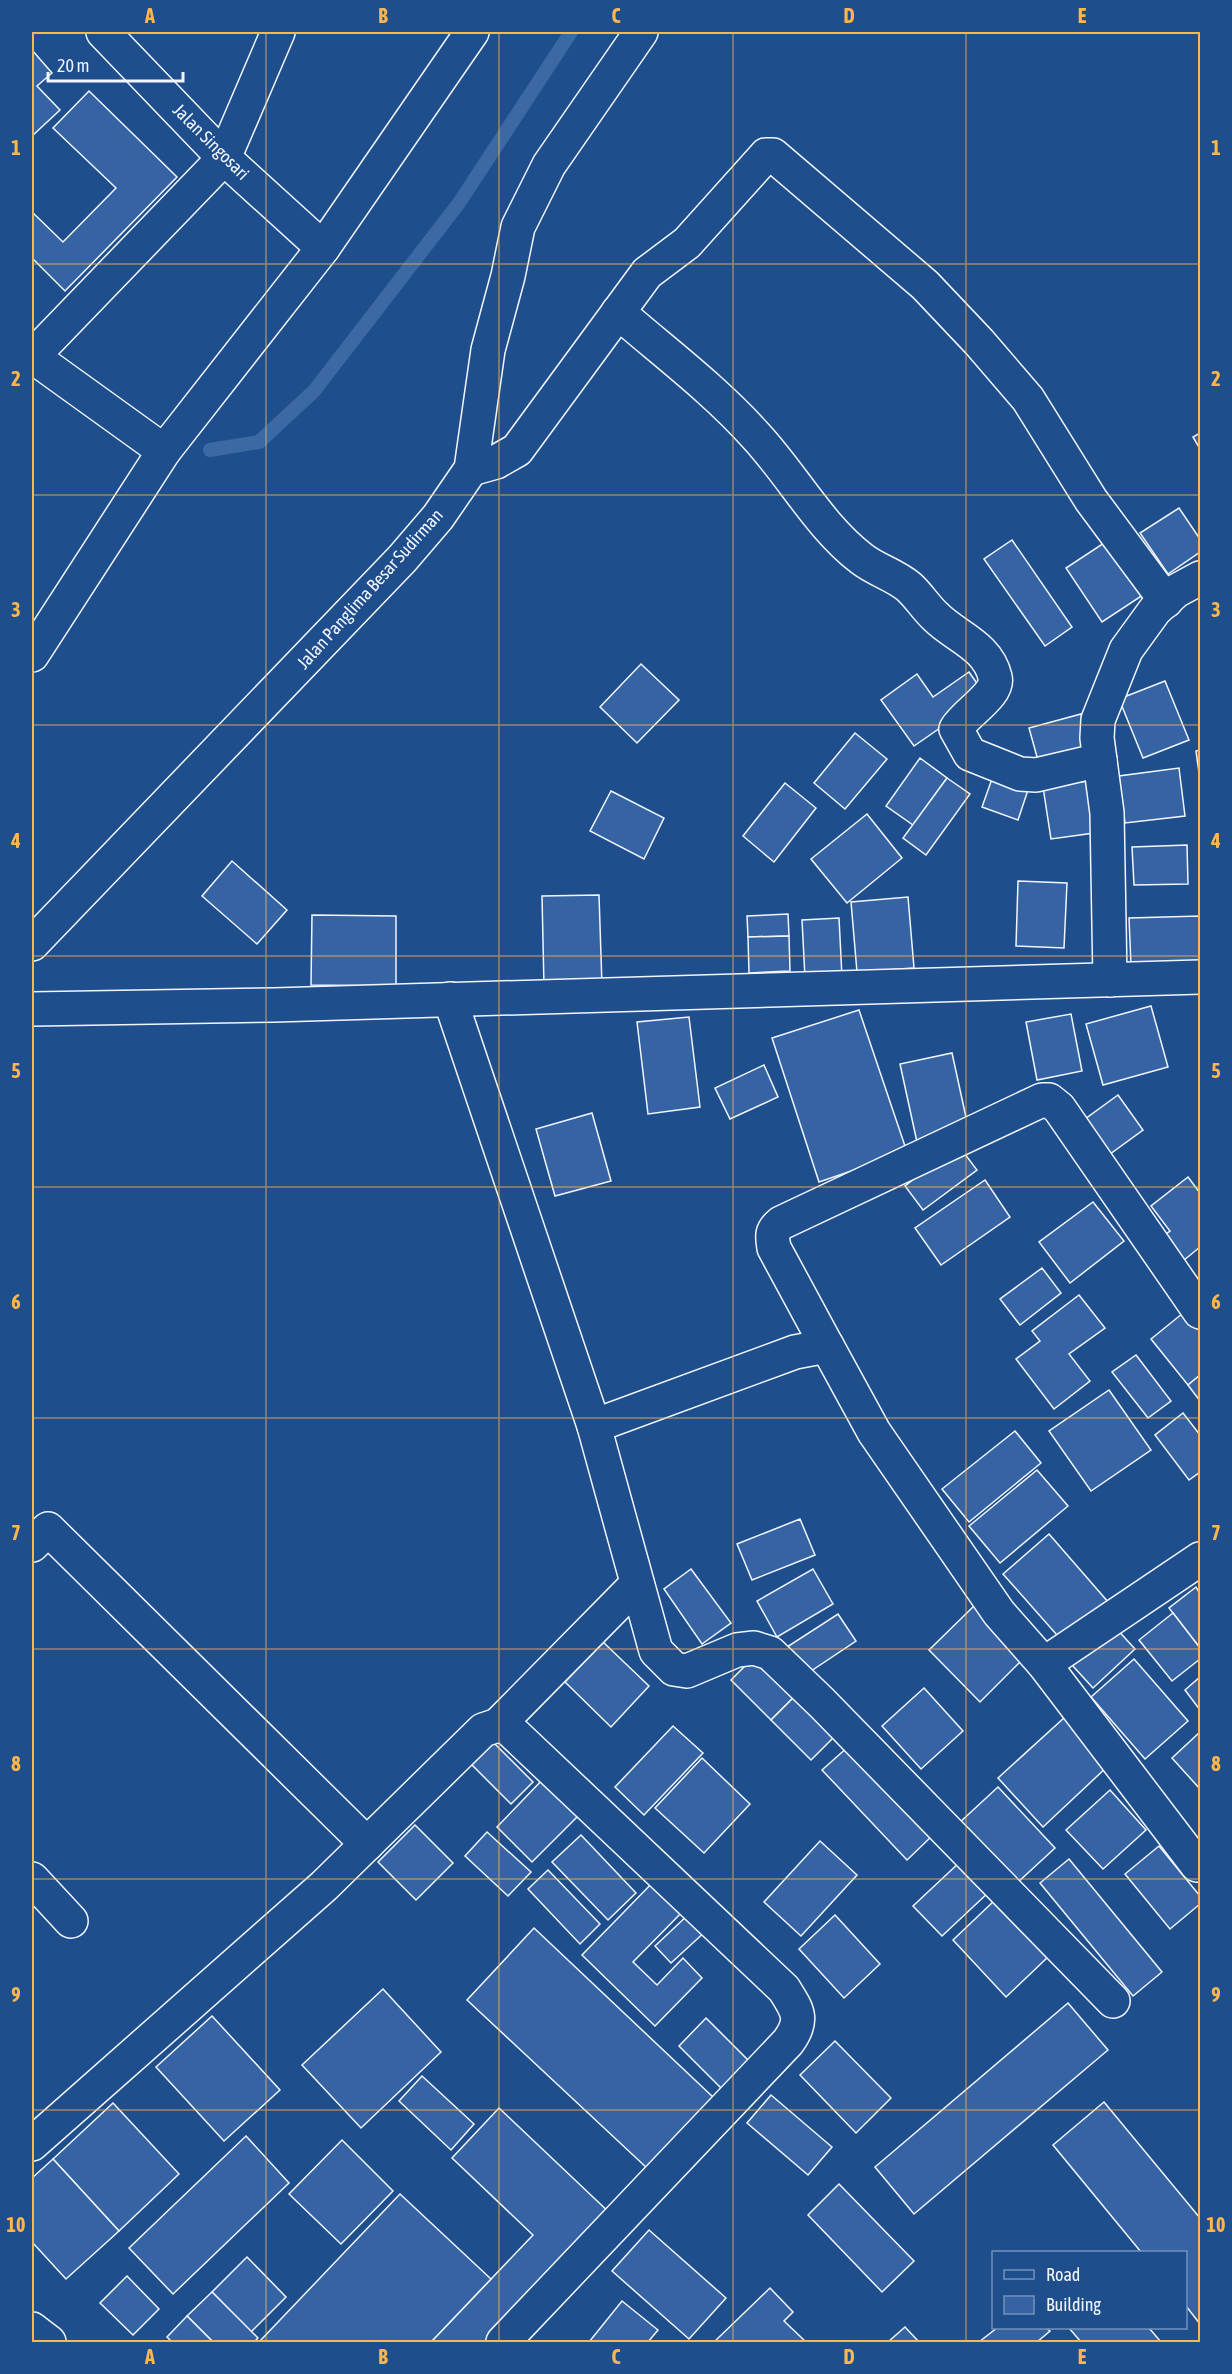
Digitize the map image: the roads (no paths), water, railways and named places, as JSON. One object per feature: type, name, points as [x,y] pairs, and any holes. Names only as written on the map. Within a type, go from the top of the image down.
[{"type":"street","name":"Jalan Singosari","points":[[103,32],[224,158],[324,248]]},
{"type":"street","points":[[164,450],[32,356],[224,158],[278,32]]},
{"type":"street","points":[[32,655],[164,450],[324,248],[472,32]]},
{"type":"street","name":"Jalan Panglima Besar Sudirman","points":[[32,944],[402,560],[438,517],[471,469],[488,350],[508,276],[518,227],[549,165],[641,32]]},
{"type":"street","points":[[471,469],[496,462],[517,450],[647,273],[687,243],[749,171],[766,155],[773,155],[925,285],[979,342],[1028,399],[1091,500],[1166,601]]},
{"type":"street","points":[[618,312],[756,435],[800,489],[829,530],[864,561],[908,587],[938,619],[981,652],[995,676],[996,684],[990,694],[960,722],[957,729],[970,754],[1020,774],[1036,775],[1100,760]]},
{"type":"street","points":[[1110,980],[1107,813],[1100,760],[1098,720],[1126,650],[1155,610],[1176,591],[1200,578]]},
{"type":"street","points":[[32,1010],[1200,977]]},
{"type":"street","points":[[450,999],[594,1426],[656,1651],[664,1662],[674,1669],[687,1671],[738,1650],[754,1648],[770,1653],[822,1703],[1113,2001]]},
{"type":"street","points":[[1197,1865],[1044,1664],[999,1613],[921,1504],[874,1432],[774,1248],[771,1236],[781,1223],[1042,1100],[1049,1100],[1059,1108],[1200,1312]]},
{"type":"street","points":[[594,1426],[795,1353],[827,1346]]},
{"type":"street","points":[[37,1529],[367,1844]]},
{"type":"street","points":[[1044,1664],[1200,1559]]},
{"type":"street","points":[[32,2144],[315,1894],[483,1730],[498,1725],[637,1584]]},
{"type":"street","points":[[498,1725],[508,1728],[520,1738],[784,1989],[796,2008],[799,2022],[798,2029],[788,2042],[503,2343]]},
{"type":"street","points":[[32,1879],[71,1921]]},
{"type":"street","points":[[32,2329],[50,2343]]},
{"type":"waterway","points":[[210,450],[259,442],[314,391],[459,203],[571,32]]}]
